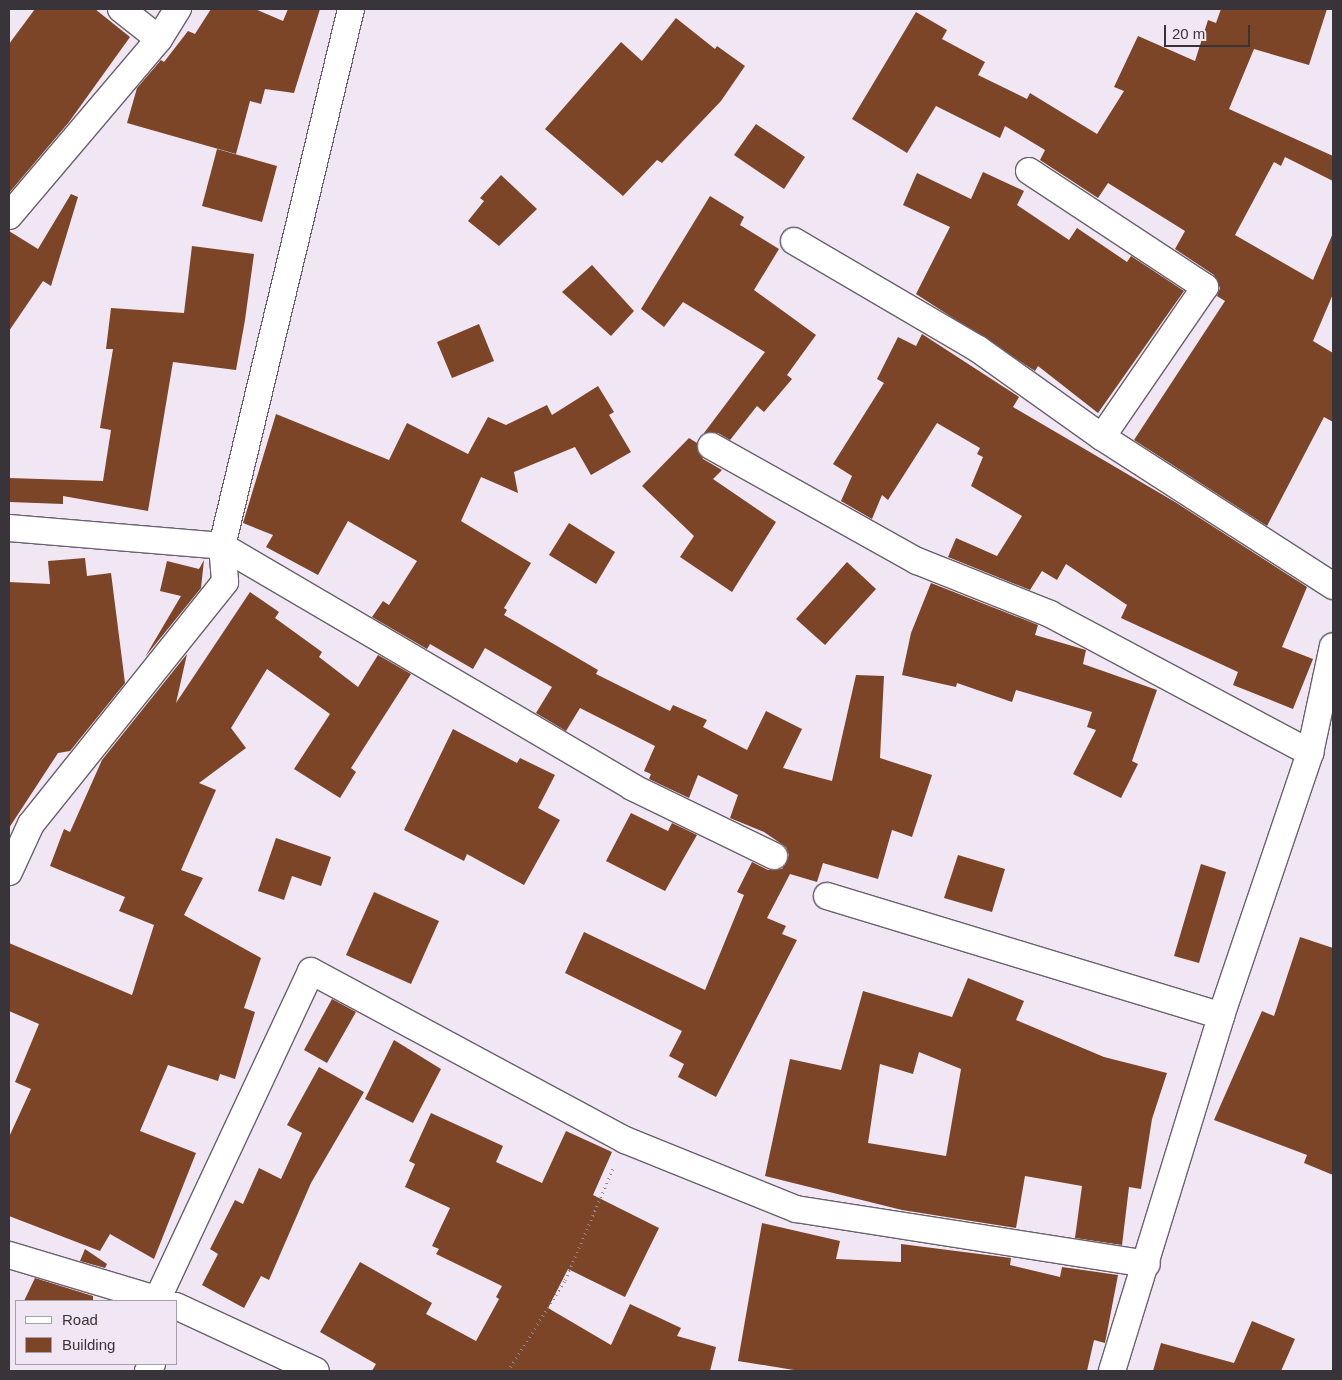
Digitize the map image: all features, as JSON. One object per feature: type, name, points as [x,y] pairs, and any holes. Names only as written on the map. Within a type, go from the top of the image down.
[{"type":"street","points":[[121,9],[159,39]]},
{"type":"street","points":[[9,216],[159,39],[178,9]]},
{"type":"street","points":[[10,868],[30,824],[225,582],[222,546],[351,9]]},
{"type":"street","points":[[1029,172],[1205,287],[1102,437]]},
{"type":"street","points":[[794,240],[978,349],[1102,437],[1333,586]]},
{"type":"street","points":[[711,446],[917,561],[1050,614],[1310,753]]},
{"type":"street","points":[[9,528],[222,546],[591,764],[774,856]]},
{"type":"street","points":[[1112,1371],[1147,1264],[1222,1016],[1310,753],[1333,646]]},
{"type":"street","points":[[827,896],[1222,1016]]},
{"type":"street","points":[[174,1300],[310,971],[624,1140],[796,1209],[1147,1264]]},
{"type":"street","points":[[9,1255],[147,1300]]},
{"type":"street","points":[[178,1311],[316,1371]]},
{"type":"path","points":[[508,1371],[565,1280],[624,1140]]},
{"type":"building","points":[[35,9],[95,9],[130,37],[69,122],[9,193],[9,44]]},
{"type":"building","points":[[211,9],[255,9],[283,21],[288,9],[320,9],[294,93],[265,89],[261,104],[250,101],[236,154],[127,123],[137,88],[161,60],[164,62],[188,31],[195,34]]},
{"type":"building","points":[[1221,9],[1327,9],[1309,65],[1254,49],[1229,109],[1333,156],[1333,181],[1285,157],[1281,166],[1274,162],[1235,235],[1313,280],[1333,233],[1333,294],[1313,341],[1333,353],[1333,422],[1324,417],[1267,526],[1134,440],[1225,301],[1217,296],[1220,288],[1214,275],[1175,249],[1185,231],[1108,183],[1098,198],[1040,160],[1045,150],[1005,126],[1000,138],[936,106],[907,153],[852,119],[916,12],[947,30],[942,39],[985,62],[978,75],[1027,99],[1030,93],[1097,134],[1124,91],[1114,87],[1138,36],[1195,61],[1208,20],[1216,23]]},
{"type":"building","points":[[676,18],[715,49],[717,46],[745,66],[721,101],[662,163],[657,160],[623,196],[545,129],[621,42],[642,61]]},
{"type":"building","points":[[756,124],[805,157],[784,189],[734,155]]},
{"type":"building","points":[[217,149],[277,166],[262,222],[202,206]]},
{"type":"building","points":[[983,172],[1024,191],[1017,205],[1069,240],[1077,228],[1127,262],[1131,256],[1184,291],[1098,413],[1038,366],[1035,371],[916,294],[950,227],[903,205],[917,173],[971,199]]},
{"type":"building","points":[[501,175],[537,209],[499,246],[468,221],[484,201],[480,198]]},
{"type":"building","points":[[71,194],[78,197],[51,286],[43,281],[9,331],[9,231],[38,249]]},
{"type":"building","points":[[710,196],[744,217],[740,225],[779,249],[754,290],[816,335],[787,375],[792,379],[764,412],[757,406],[730,440],[718,433],[704,433],[765,352],[683,302],[664,327],[641,309]]},
{"type":"building","points":[[192,246],[254,254],[245,320],[236,370],[173,362],[148,511],[63,496],[63,504],[9,502],[9,478],[103,481],[111,430],[100,428],[113,349],[106,349],[111,308],[184,313]]},
{"type":"building","points":[[592,265],[634,311],[611,336],[562,292]]},
{"type":"building","points":[[479,324],[494,361],[452,378],[437,342]]},
{"type":"building","points":[[922,334],[1019,397],[1013,407],[1175,502],[1307,587],[1282,647],[1313,659],[1293,709],[1233,685],[1238,672],[1121,618],[1127,605],[1066,564],[1057,580],[1042,571],[1030,590],[948,557],[956,538],[997,556],[1022,516],[971,486],[983,457],[977,454],[980,448],[937,423],[888,500],[882,495],[872,519],[841,501],[852,476],[833,464],[884,383],[877,379],[898,337],[916,346]]},
{"type":"building","points":[[598,386],[614,412],[609,415],[631,452],[591,475],[575,447],[514,472],[518,493],[481,477],[461,521],[531,563],[504,608],[507,610],[504,615],[598,670],[596,674],[670,711],[673,705],[707,720],[703,727],[747,750],[766,711],[802,729],[783,768],[832,781],[856,675],[884,676],[880,758],[932,775],[912,837],[892,830],[878,879],[823,863],[817,882],[790,874],[767,918],[786,926],[782,934],[797,940],[716,1097],[678,1077],[684,1064],[669,1056],[682,1031],[565,973],[584,932],[705,990],[744,895],[737,892],[752,862],[768,870],[782,869],[789,855],[786,847],[764,832],[730,818],[738,795],[698,775],[689,798],[649,779],[651,774],[644,771],[655,746],[580,708],[566,731],[536,713],[552,687],[485,648],[473,669],[430,644],[427,649],[372,617],[383,601],[389,605],[417,561],[348,521],[318,575],[266,547],[273,535],[243,523],[276,414],[389,460],[407,423],[468,454],[488,417],[506,425],[547,405],[552,415]]},
{"type":"building","points":[[689,438],[697,443],[703,459],[722,470],[713,479],[776,522],[732,592],[680,557],[694,536],[642,486]]},
{"type":"building","points":[[569,523],[615,552],[596,584],[549,555]]},
{"type":"building","points":[[85,558],[87,576],[111,573],[125,683],[70,751],[58,753],[9,828],[9,582],[50,584],[48,561]]},
{"type":"building","points":[[204,560],[201,588],[145,657],[181,596],[160,591],[167,561],[199,569]]},
{"type":"building","points":[[847,562],[876,589],[825,645],[796,619]]},
{"type":"building","points":[[931,583],[1038,625],[1035,635],[1086,650],[1083,664],[1157,690],[1132,761],[1138,764],[1121,798],[1073,774],[1096,730],[1087,727],[1092,712],[1016,690],[1012,702],[957,683],[956,687],[902,675],[911,633]]},
{"type":"building","points":[[250,592],[279,612],[275,618],[322,652],[319,657],[358,687],[378,655],[411,674],[351,768],[356,772],[340,798],[294,769],[330,714],[267,669],[231,728],[246,748],[199,783],[216,790],[181,870],[203,878],[184,915],[261,958],[244,1008],[255,1012],[235,1079],[220,1074],[218,1081],[168,1065],[140,1131],[196,1153],[154,1259],[110,1234],[100,1251],[9,1216],[9,1137],[31,1089],[15,1082],[39,1024],[9,1011],[9,943],[132,995],[154,925],[119,911],[125,897],[50,866],[64,829],[70,832],[102,760],[187,654],[176,703]]},
{"type":"building","points":[[453,729],[517,763],[520,758],[555,775],[538,808],[560,820],[524,885],[467,854],[464,861],[404,830]]},
{"type":"building","points":[[631,813],[668,831],[672,823],[697,835],[665,891],[606,861]]},
{"type":"building","points":[[276,838],[331,857],[321,886],[292,876],[284,900],[258,891]]},
{"type":"building","points":[[958,855],[1005,869],[992,912],[944,898]]},
{"type":"building","points":[[1201,864],[1226,872],[1199,963],[1174,956]]},
{"type":"building","points":[[374,892],[439,921],[411,984],[346,955]]},
{"type":"building","points":[[1300,937],[1333,948],[1333,1175],[1304,1163],[1307,1155],[1214,1120],[1262,1011],[1274,1016]]},
{"type":"building","points":[[968,978],[1024,1001],[1016,1020],[1104,1057],[1167,1073],[1152,1119],[1141,1189],[1129,1187],[1122,1245],[1075,1238],[1082,1186],[1025,1176],[1016,1228],[902,1210],[765,1176],[790,1059],[841,1070],[863,991],[952,1017]],"holes":[[[919,1052],[961,1069],[946,1156],[868,1143],[880,1064],[913,1074]]]},
{"type":"building","points":[[332,999],[356,1012],[327,1063],[304,1050]]},
{"type":"building","points":[[394,1040],[441,1069],[413,1123],[365,1099]]},
{"type":"building","points":[[319,1067],[364,1092],[311,1183],[269,1280],[261,1276],[244,1308],[202,1285],[218,1254],[210,1249],[235,1200],[243,1204],[259,1168],[281,1179],[302,1133],[287,1125]]},
{"type":"building","points":[[431,1113],[503,1146],[496,1162],[542,1183],[566,1131],[612,1152],[593,1195],[659,1228],[625,1297],[568,1269],[548,1308],[611,1345],[630,1304],[681,1328],[677,1336],[716,1347],[710,1371],[372,1371],[376,1364],[320,1332],[360,1262],[432,1303],[426,1314],[476,1341],[499,1299],[496,1297],[502,1286],[436,1254],[439,1249],[432,1246],[450,1208],[405,1187],[415,1164],[409,1161]]},
{"type":"building","points":[[762,1223],[840,1241],[836,1259],[901,1262],[901,1244],[1011,1258],[1010,1265],[1060,1277],[1062,1267],[1118,1275],[1105,1343],[1094,1340],[1087,1371],[800,1371],[738,1361]]},
{"type":"building","points":[[85,1249],[107,1264],[105,1268],[80,1261]]},
{"type":"building","points":[[35,1278],[93,1296],[93,1300],[24,1300]]},
{"type":"building","points":[[1252,1321],[1295,1339],[1281,1371],[1153,1371],[1161,1343],[1234,1363]]}]
